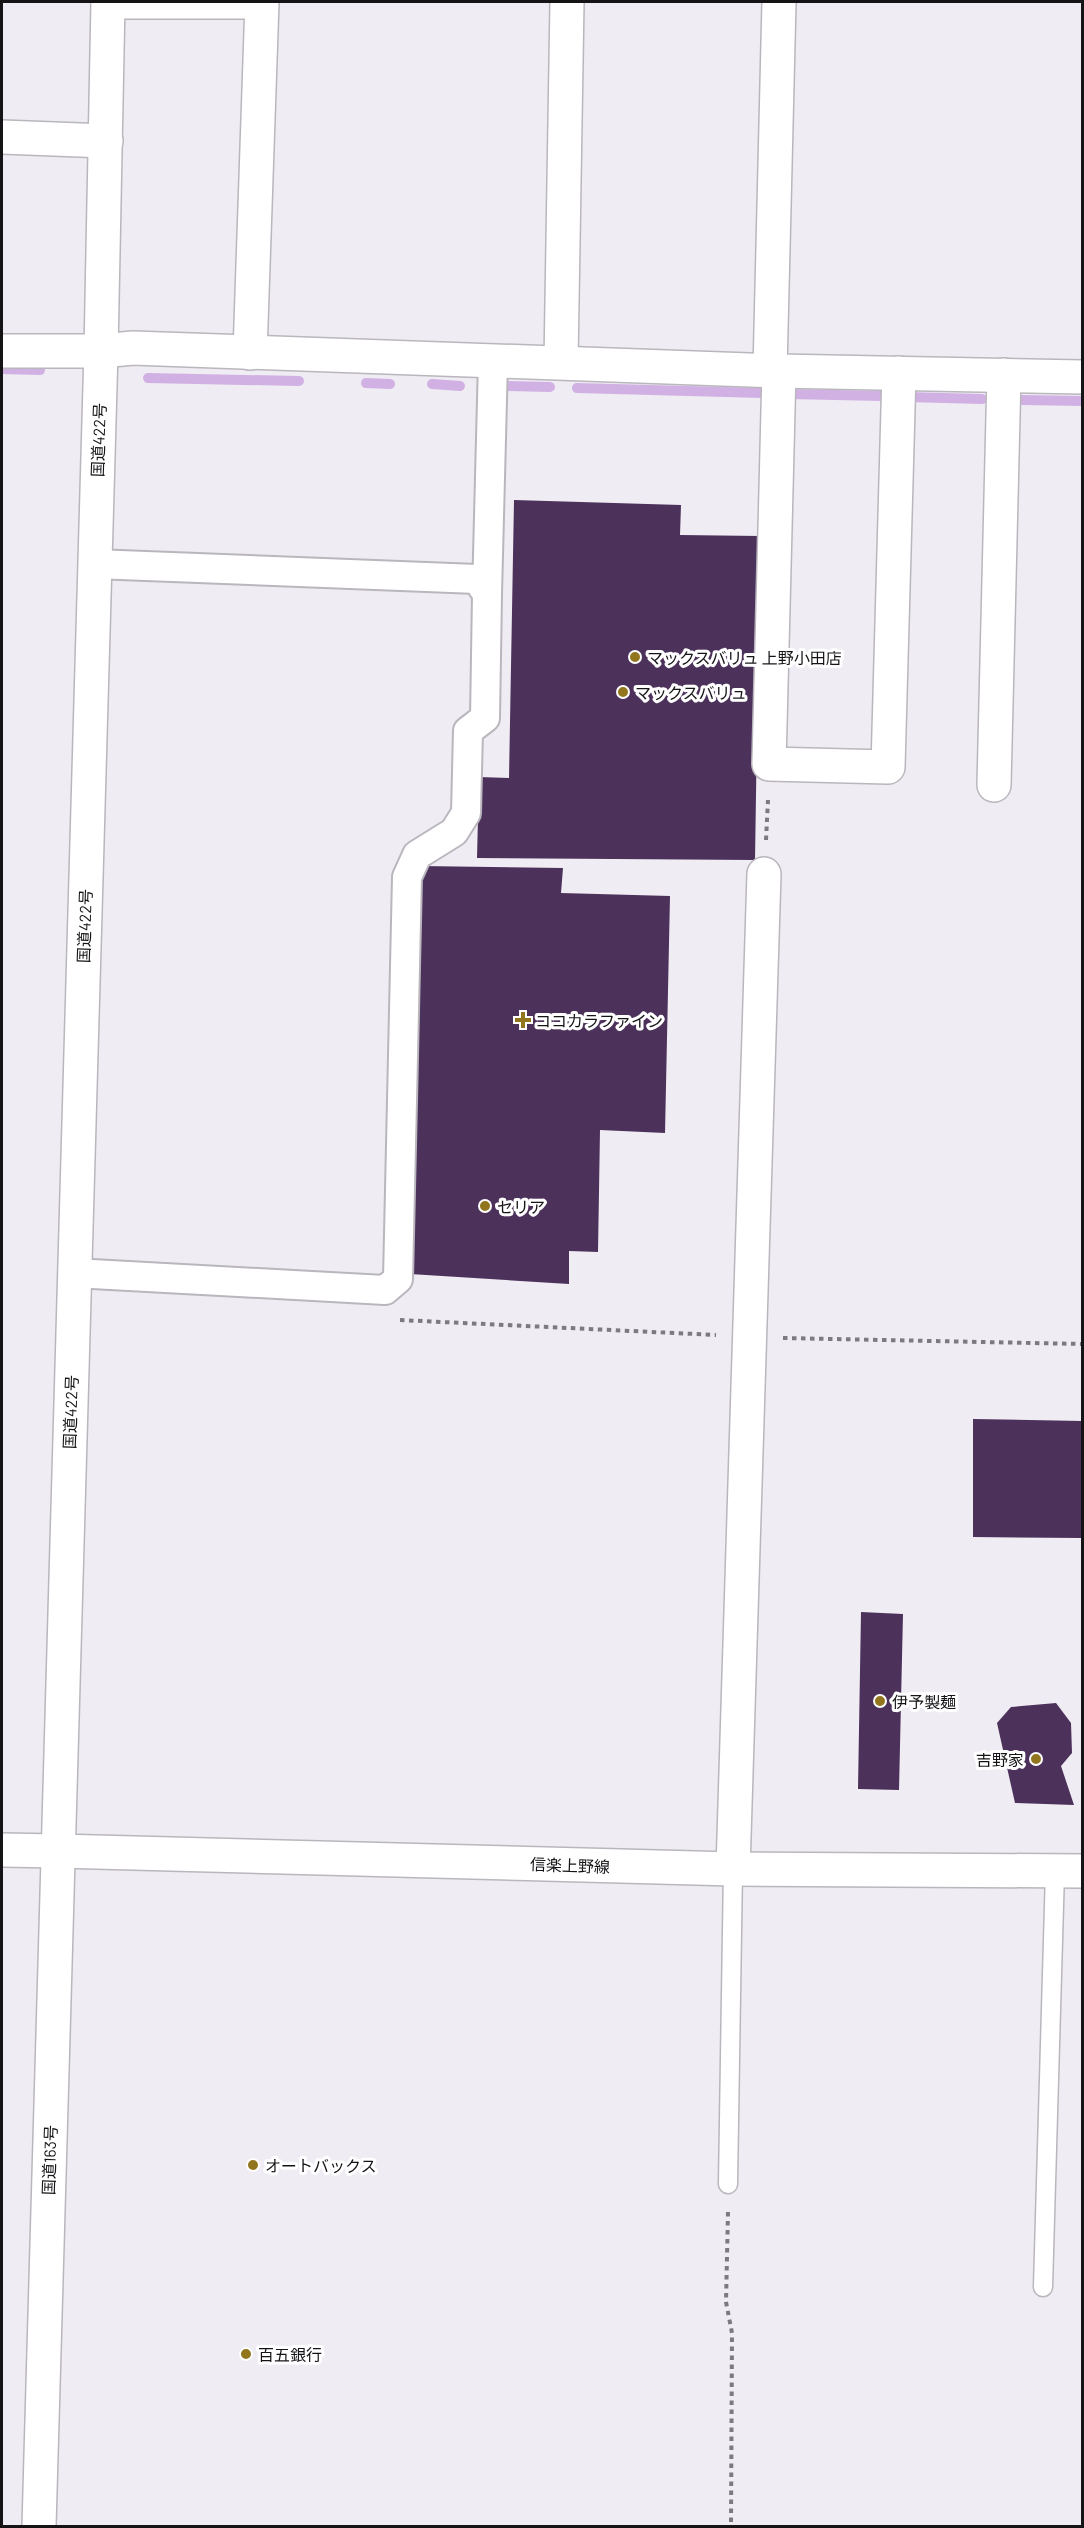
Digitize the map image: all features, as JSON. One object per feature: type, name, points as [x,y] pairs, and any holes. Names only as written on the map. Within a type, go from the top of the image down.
[{"type":"main road","points":[[108,2],[262,2],[250,352]]},
{"type":"main road","name":"国道422号","points":[[58,1851],[101,351],[108,2]]},
{"type":"main road","points":[[561,363],[567,2]]},
{"type":"main road","points":[[780,2],[769,764],[888,767],[899,373]]},
{"type":"main road","points":[[2,137],[106,141]]},
{"type":"main road","points":[[2,351],[101,351],[134,348],[774,370],[1083,377]]},
{"type":"main road","points":[[994,785],[1004,375]]},
{"type":"main road","points":[[733,1869],[764,874]]},
{"type":"main road","points":[[2,1850],[58,1851]]},
{"type":"main road","name":"信楽上野線","points":[[58,1851],[733,1869],[1069,1871]]},
{"type":"main road","name":"国道163号","points":[[39,2526],[58,1851]]},
{"type":"street","points":[[74,1273],[385,1290],[398,1279],[407,877],[417,855],[454,832],[466,813],[468,730],[485,718],[493,361]]},
{"type":"street","points":[[94,564],[477,579],[488,594]]},
{"type":"lane","points":[[728,2184],[733,1869]]},
{"type":"lane","points":[[1043,2287],[1069,1871]]},
{"type":"path","points":[[764,874],[769,764]]},
{"type":"path","points":[[390,1320],[750,1337],[1083,1344]]},
{"type":"path","points":[[728,2184],[726,2302],[732,2333],[731,2526]]},
{"type":"building","name":"マックスバリュ 上野小田店","points":[[514,500],[681,505],[680,535],[760,536],[755,860],[477,858],[479,777],[509,778]]},
{"type":"building","points":[[420,866],[563,868],[561,893],[670,896],[665,1133],[600,1130],[598,1252],[569,1251],[569,1284],[410,1274]]},
{"type":"building","points":[[973,1419],[1082,1421],[1082,1538],[973,1537]]},
{"type":"building","name":"伊予製麺","points":[[861,1612],[903,1614],[899,1790],[858,1789]]},
{"type":"building","name":"吉野家","points":[[1056,1703],[1071,1723],[1072,1753],[1061,1766],[1074,1805],[1015,1803],[997,1723],[1011,1707]]},
{"type":"waterway","points":[[2,369],[40,370]]},
{"type":"waterway","points":[[148,378],[299,381]]},
{"type":"waterway","points":[[366,383],[390,384]]},
{"type":"waterway","points":[[432,384],[460,386]]},
{"type":"waterway","points":[[504,386],[550,387]]},
{"type":"waterway","points":[[577,388],[762,393]]},
{"type":"waterway","points":[[787,394],[882,396]]},
{"type":"waterway","points":[[906,397],[982,399]]},
{"type":"waterway","points":[[1022,400],[1082,401]]},
{"type":"place","name":"マックスバリュ 上野小田店","points":[[635,657]]},
{"type":"place","name":"マックスバリュ","points":[[623,692]]},
{"type":"place","name":"ココカラファイン","points":[[523,1020]]},
{"type":"place","name":"セリア","points":[[485,1206]]},
{"type":"place","name":"伊予製麺","points":[[880,1701]]},
{"type":"place","name":"吉野家","points":[[1036,1759]]},
{"type":"place","name":"オートバックス","points":[[253,2165]]},
{"type":"place","name":"百五銀行","points":[[246,2354]]}]
